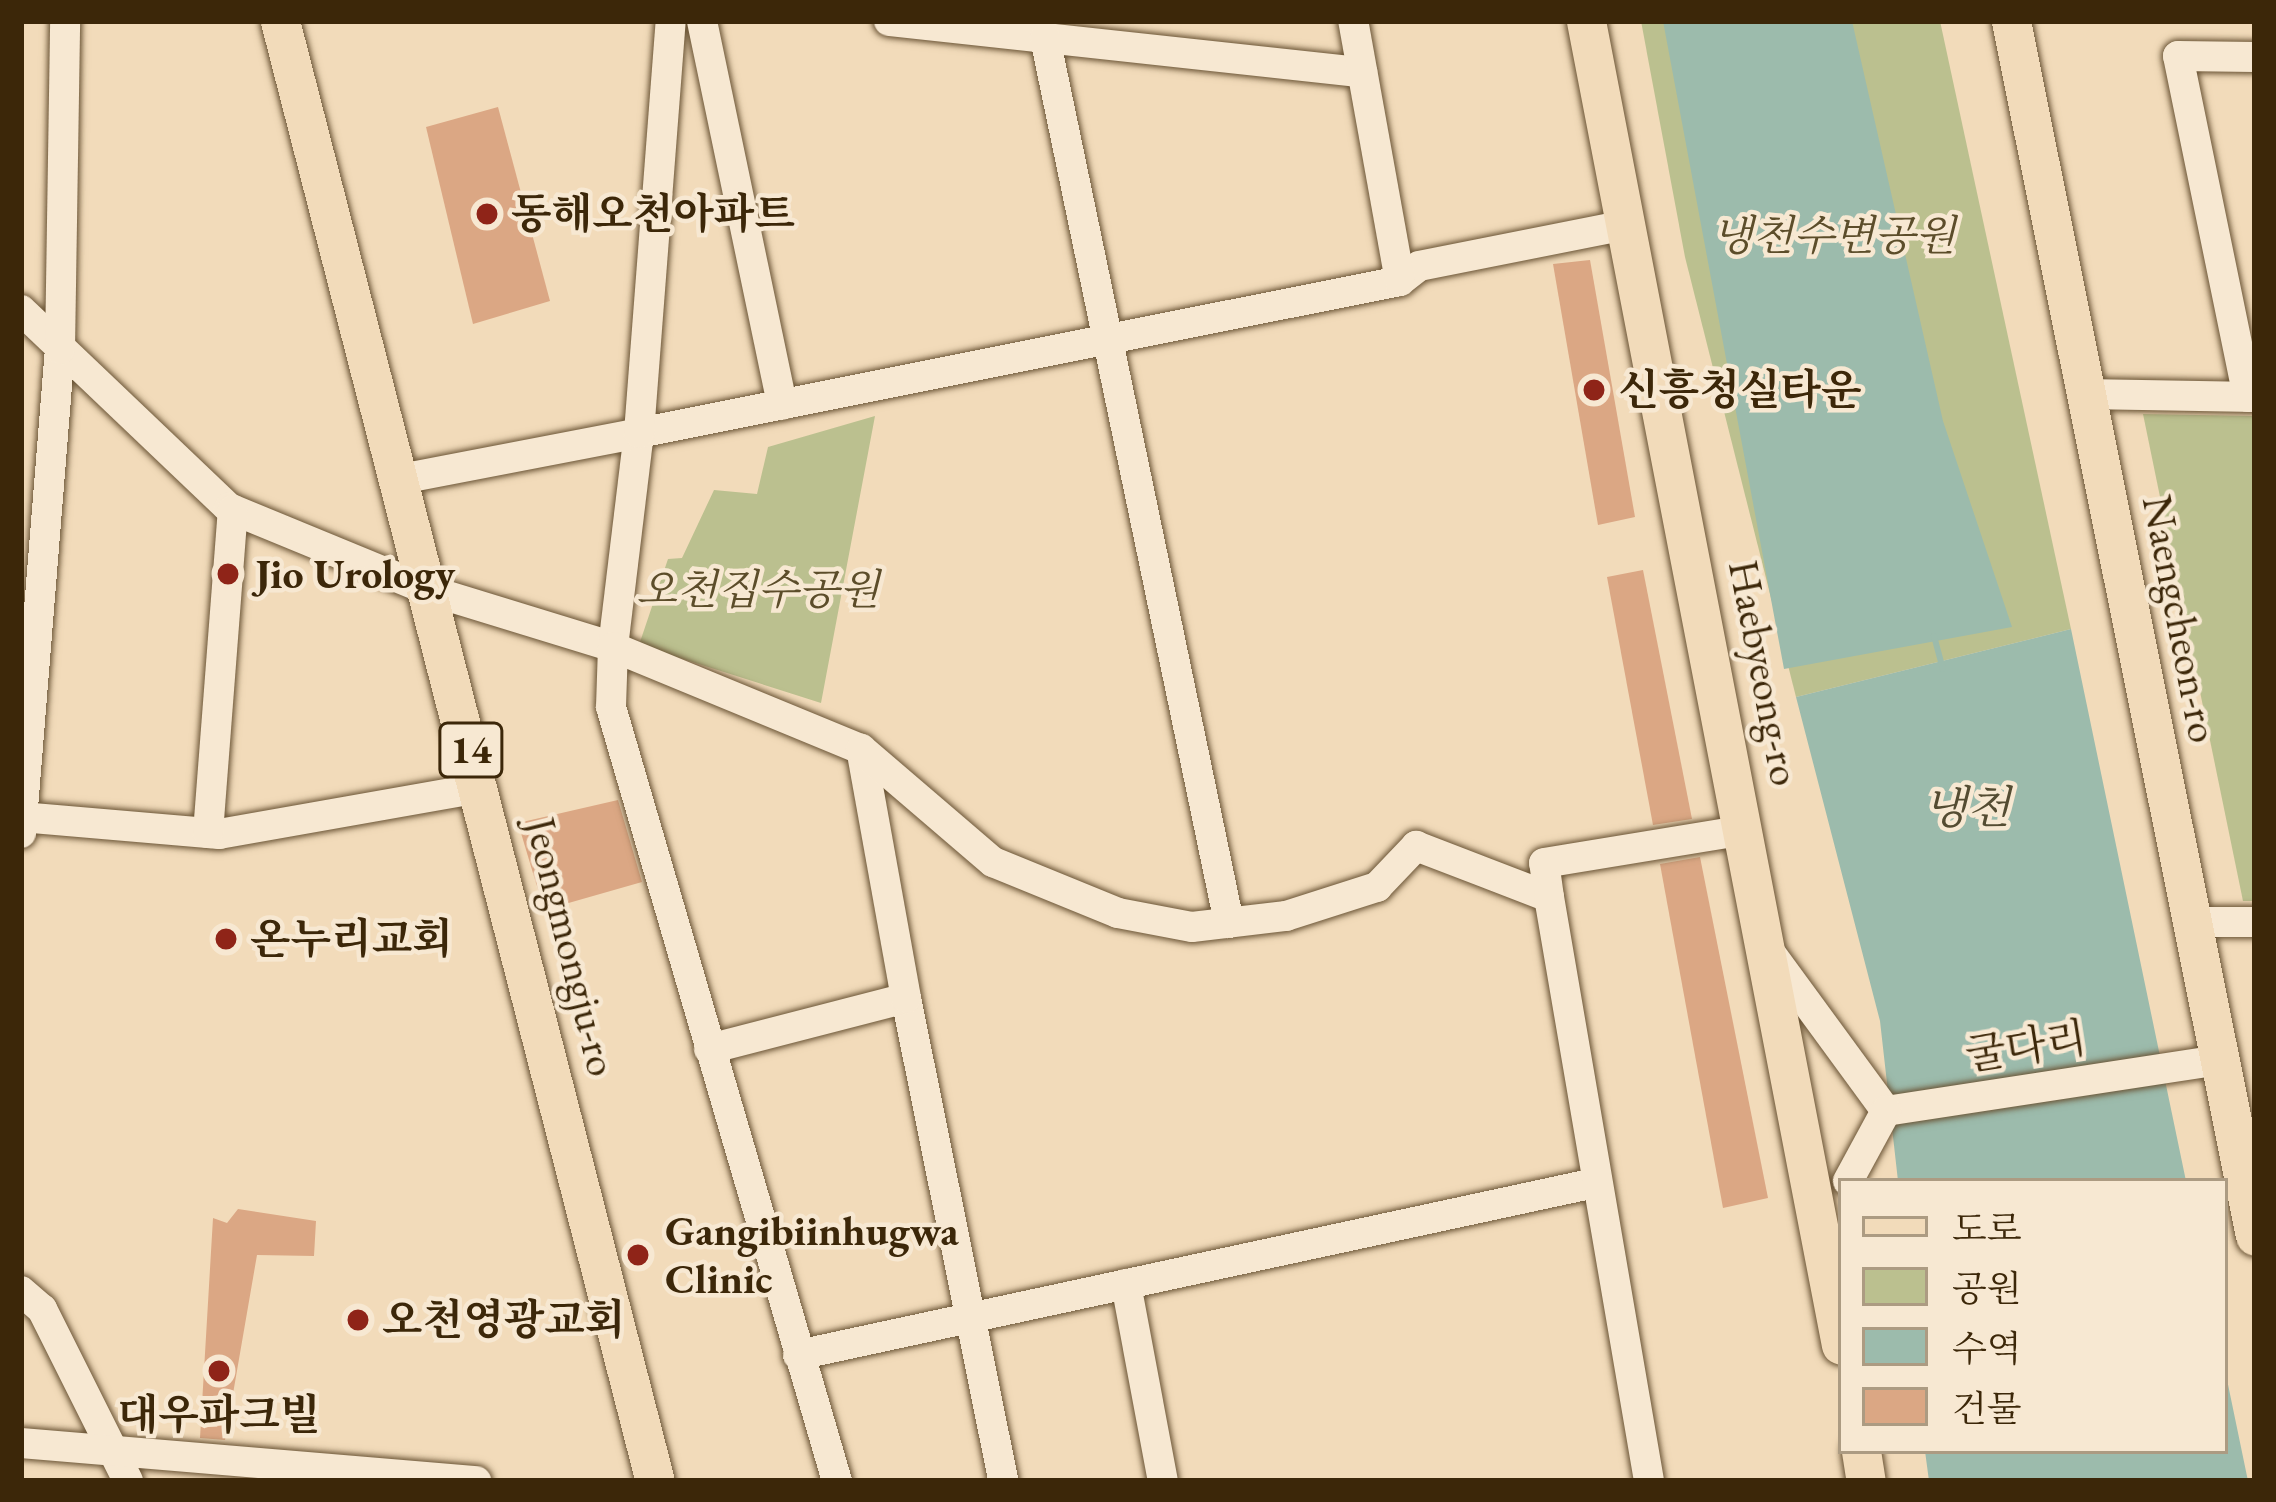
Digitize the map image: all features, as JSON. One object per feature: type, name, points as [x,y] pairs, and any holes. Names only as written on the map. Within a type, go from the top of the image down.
[{"type":"main road","name":"Jeongmongju-ro","points":[[280,21],[396,480],[481,788],[655,1481]]},
{"type":"main road","name":"Haebyeong-ro","points":[[1586,21],[1838,1329]]},
{"type":"main road","name":"Naengcheon-ro","points":[[2011,21],[2255,1236]]},
{"type":"street","points":[[21,833],[60,349],[65,21]]},
{"type":"street","points":[[671,21],[639,433],[611,707],[837,1481]]},
{"type":"street","points":[[702,21],[782,405]]},
{"type":"street","points":[[889,21],[1362,72]]},
{"type":"street","points":[[1353,21],[1400,281]]},
{"type":"street","points":[[1045,38],[1229,922]]},
{"type":"street","points":[[2086,394],[2252,397],[2178,56],[2255,57]]},
{"type":"street","points":[[396,480],[1400,281],[1419,266],[1627,225]]},
{"type":"street","points":[[21,310],[233,510],[428,590],[614,647],[861,748],[955,834],[1056,896],[1192,927],[1229,922],[1377,886],[1416,845],[1550,897]]},
{"type":"street","points":[[208,833],[233,510]]},
{"type":"street","points":[[861,748],[966,1315],[1003,1481]]},
{"type":"street","points":[[22,817],[208,833],[481,788]]},
{"type":"street","points":[[1649,1481],[1544,863],[1745,830]]},
{"type":"street","points":[[2192,922],[2255,922]]},
{"type":"street","points":[[1767,950],[1889,1110],[1850,1178]]},
{"type":"street","points":[[709,1049],[906,998]]},
{"type":"street","name":"굴다리","points":[[1889,1110],[2220,1060]]},
{"type":"street","points":[[798,1354],[1595,1183]]},
{"type":"street","points":[[1820,1232],[1838,1199]]},
{"type":"street","points":[[1126,1284],[1163,1481]]},
{"type":"street","points":[[21,1291],[42,1309],[128,1481]]},
{"type":"street","points":[[21,1443],[476,1481]]},
{"type":"green space","name":"냉천수변공원","points":[[1641,21],[1940,21],[2071,629],[1796,697],[1685,257]]},
{"type":"green space","points":[[2143,414],[2255,416],[2255,901],[2243,901]]},
{"type":"green space","name":"오천집수공원","points":[[875,416],[821,703],[639,645],[668,559],[682,558],[714,490],[757,494],[768,447]]},
{"type":"water","name":"냉천수변공원","points":[[1663,21],[1852,21],[1943,421],[2012,627],[1784,669]]},
{"type":"water","name":"냉천","points":[[2071,629],[2185,1178],[1898,1178],[1880,1021],[1796,697]]},
{"type":"water","points":[[2228,1384],[2248,1481],[1929,1481],[1925,1454],[2228,1454]]},
{"type":"building","name":"동해오천아파트","points":[[498,107],[550,301],[473,324],[426,127]]},
{"type":"building","name":"신흥청실타운","points":[[1590,260],[1635,517],[1598,525],[1553,264]]},
{"type":"building","points":[[1643,570],[1692,819],[1653,825],[1607,577]]},
{"type":"building","points":[[618,800],[642,882],[544,910],[518,823]]},
{"type":"building","points":[[1700,857],[1768,1198],[1723,1208],[1660,864]]},
{"type":"building","name":"대우파크빌","points":[[238,1209],[316,1221],[314,1256],[257,1255],[225,1440],[200,1438],[213,1218],[227,1223]]},
{"type":"waterway","name":"냉천","points":[[1934,636],[1943,669]]},
{"type":"place","name":"동해오천아파트","points":[[487,214]]},
{"type":"place","name":"신흥청실타운","points":[[1594,390]]},
{"type":"place","name":"Jio Urology","points":[[228,574]]},
{"type":"place","name":"온누리교회","points":[[226,939]]},
{"type":"place","name":"Gangibiinhugwa Clinic","points":[[638,1255]]},
{"type":"place","name":"오천영광교회","points":[[358,1320]]},
{"type":"place","name":"대우파크빌","points":[[219,1371]]}]
